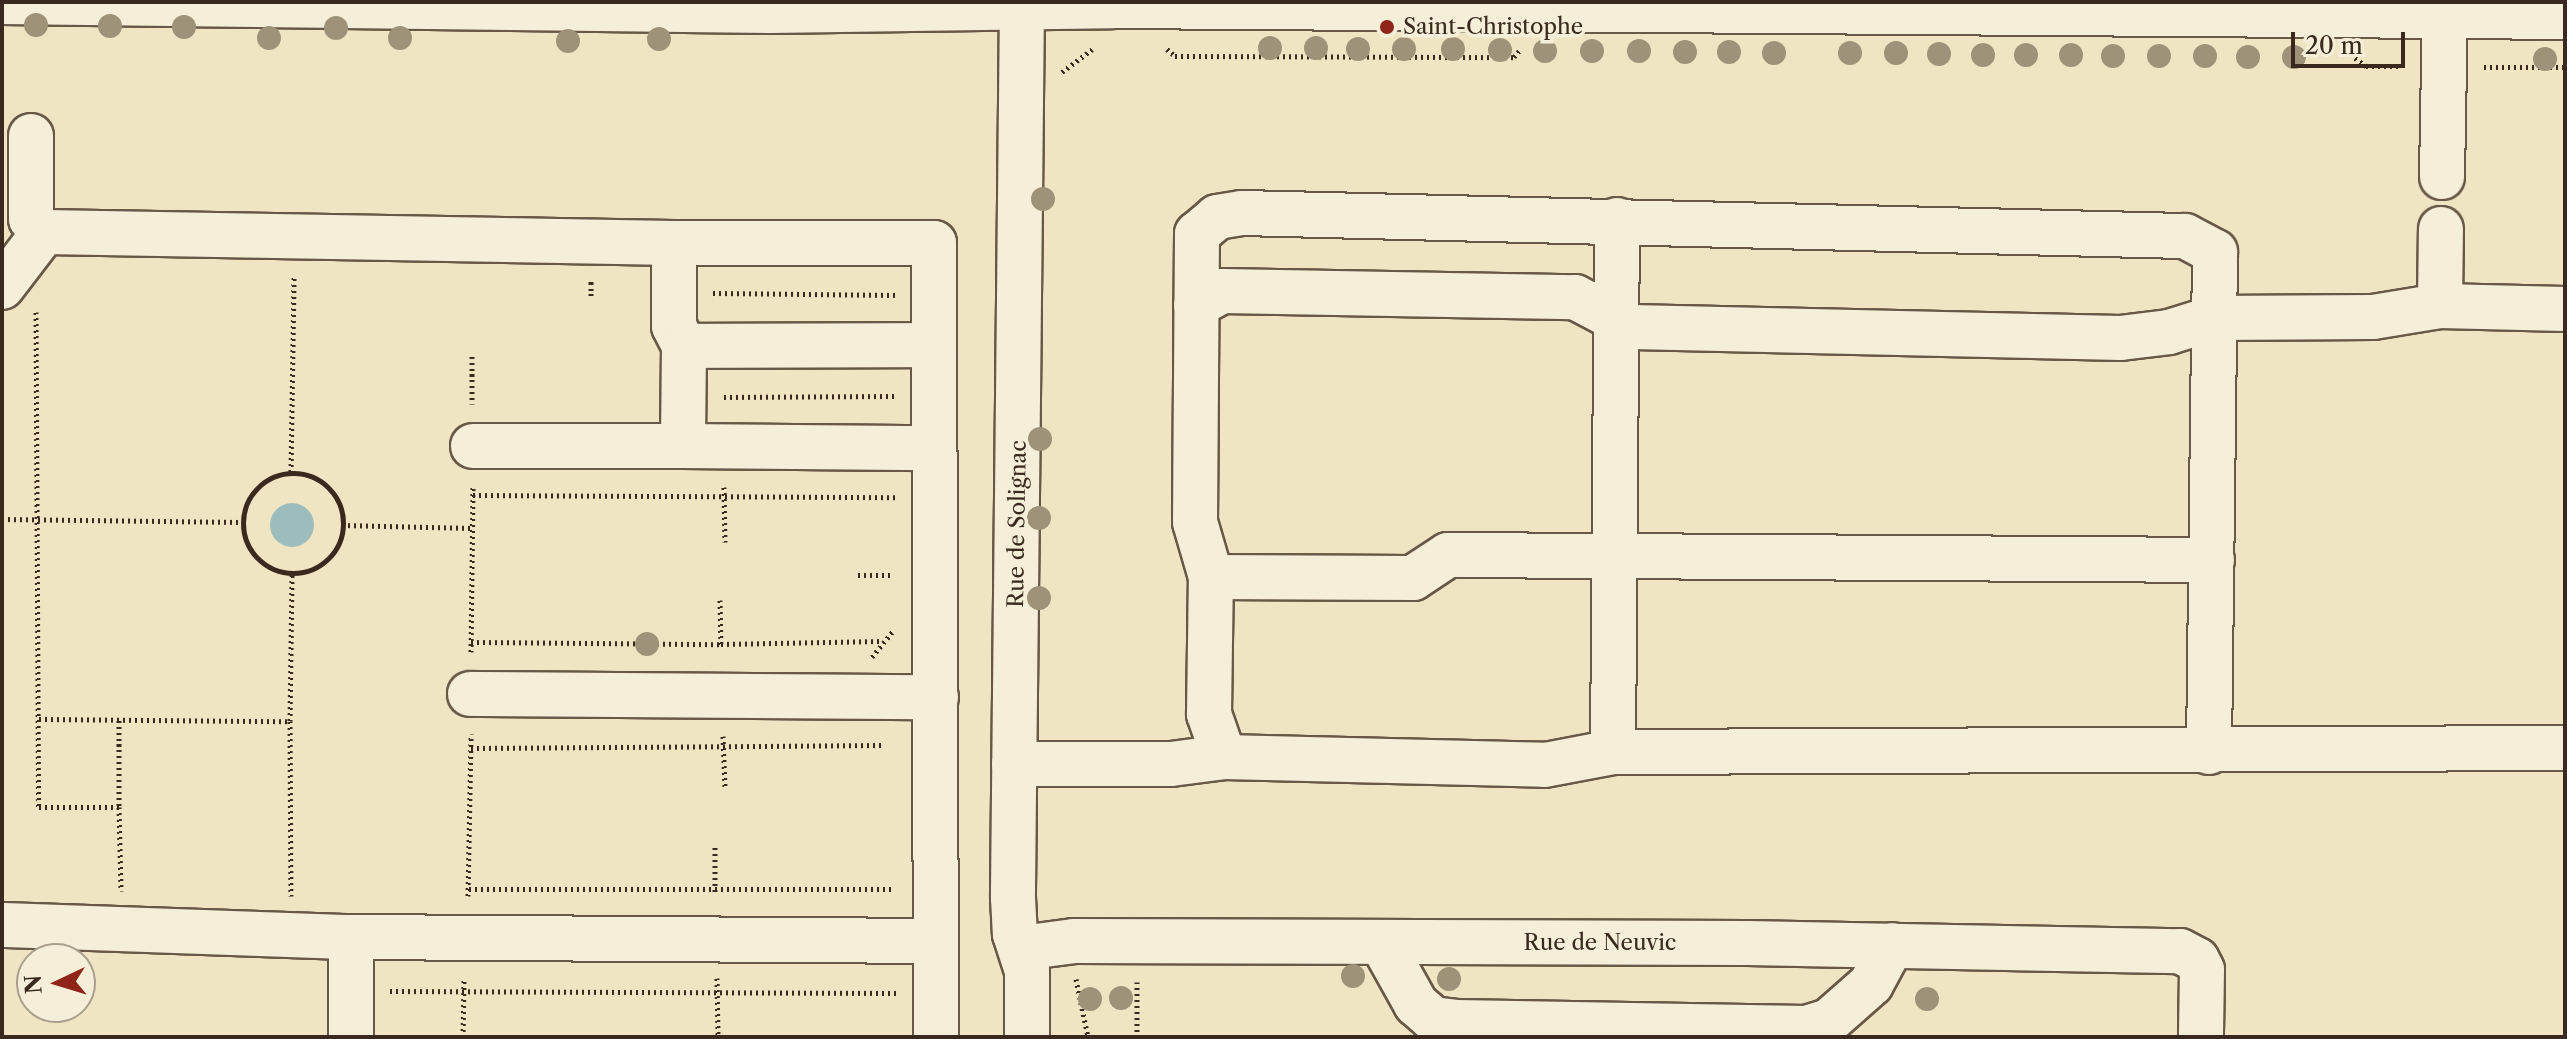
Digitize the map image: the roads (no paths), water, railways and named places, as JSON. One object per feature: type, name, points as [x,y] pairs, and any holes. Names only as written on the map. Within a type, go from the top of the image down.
[{"type":"street","points":[[2,2],[2445,9],[2565,17]]},
{"type":"street","name":"Rue de Solignac","points":[[1022,5],[1013,898],[1015,934],[1027,971],[1027,1037]]},
{"type":"street","points":[[2442,177],[2445,9]]},
{"type":"street","points":[[31,136],[31,219],[44,232],[674,243],[934,243],[936,1037]]},
{"type":"street","points":[[1224,757],[1209,714],[1211,577],[1195,522],[1197,234],[1217,217],[1242,213],[2185,236],[2215,252],[2209,752]]},
{"type":"street","points":[[1613,752],[1617,220]]},
{"type":"street","points":[[2440,306],[2441,229]]},
{"type":"street","points":[[19,292],[44,232]]},
{"type":"street","points":[[674,243],[674,326],[684,346],[683,446]]},
{"type":"street","points":[[1196,305],[1222,291],[1575,297],[1616,322],[1632,327],[2121,338],[2169,332],[2214,318],[2373,317],[2440,306],[2565,309]]},
{"type":"street","points":[[684,346],[933,345]]},
{"type":"street","points":[[473,446],[934,448]]},
{"type":"street","points":[[1211,577],[1413,578],[1448,555],[2212,560]]},
{"type":"street","points":[[470,694],[936,697]]},
{"type":"street","points":[[1014,764],[1171,764],[1224,757],[1545,765],[1613,752],[2209,752],[2565,748]]},
{"type":"street","points":[[2,925],[351,937],[936,941]]},
{"type":"street","points":[[351,937],[351,1037]]},
{"type":"street","name":"Rue de Neuvic","points":[[1021,948],[1074,941],[1892,945],[2180,951],[2197,960],[2202,970],[2201,1037]]},
{"type":"street","points":[[1382,943],[1430,1028],[1456,1022],[1806,1028],[1829,1021],[1871,984],[1892,945]]},
{"type":"water","points":[[292,503],[308,509],[314,525],[308,541],[292,547],[276,541],[270,525],[276,509]]},
{"type":"place","name":"Saint-Christophe","points":[[1387,27]]}]
